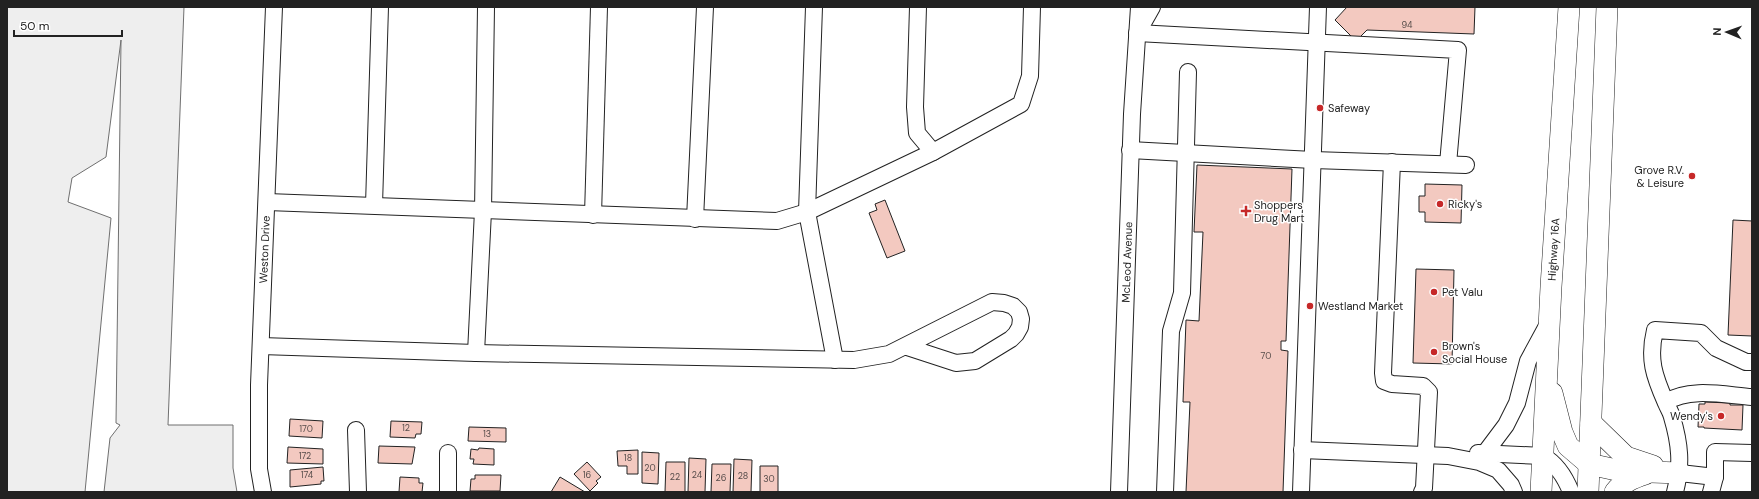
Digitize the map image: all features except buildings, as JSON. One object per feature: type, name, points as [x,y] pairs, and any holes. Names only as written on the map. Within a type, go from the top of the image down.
[{"type":"main road","name":"Highway 16A","points":[[1541,492],[1549,323],[1569,7]]},
{"type":"main road","points":[[1588,492],[1607,7]]},
{"type":"main road","points":[[1547,369],[1562,432],[1568,446],[1580,458],[1589,464],[1621,471],[1652,472],[1677,483]]},
{"type":"main road","points":[[1591,423],[1626,457],[1677,483]]},
{"type":"main road","points":[[1615,492],[1622,484],[1636,477],[1652,472]]},
{"type":"street","name":"Weston Drive","points":[[263,492],[259,469],[261,346],[274,7]]},
{"type":"street","points":[[374,206],[380,7]]},
{"type":"street","points":[[476,353],[482,211],[486,7]]},
{"type":"street","points":[[593,215],[599,7]]},
{"type":"street","points":[[695,219],[705,7]]},
{"type":"street","points":[[814,7],[808,212],[835,360]]},
{"type":"street","points":[[918,7],[915,107],[917,133],[933,152]]},
{"type":"street","points":[[267,202],[777,221],[808,212],[933,152],[1021,104],[1030,76],[1032,7]]},
{"type":"street","name":"McLeod Avenue","points":[[1118,492],[1130,150],[1134,64],[1139,7]]},
{"type":"street","name":"McLeod Avenue","points":[[1137,33],[1152,7]]},
{"type":"street","points":[[1301,492],[1318,7]]},
{"type":"street","points":[[1137,33],[1458,50],[1448,164]]},
{"type":"street","points":[[1165,492],[1170,331],[1182,293],[1188,72]]},
{"type":"street","points":[[1130,150],[1313,160],[1466,165]]},
{"type":"street","points":[[1392,162],[1384,381],[1392,384],[1423,386],[1427,388],[1429,392],[1424,488],[1422,492]]},
{"type":"street","points":[[261,346],[476,353],[835,360],[873,358],[889,354],[906,347],[992,302],[1008,305],[1019,312],[1021,320],[1020,327],[1016,334],[975,361],[956,363],[906,347]]},
{"type":"street","points":[[1485,453],[1506,425],[1517,403],[1528,361],[1549,323]]},
{"type":"street","points":[[1752,362],[1746,362],[1716,348],[1701,333],[1655,330],[1651,346],[1651,365],[1672,416],[1680,454],[1677,483],[1713,484],[1715,452],[1752,453]]},
{"type":"street","points":[[1666,402],[1675,396],[1690,393],[1752,397]]},
{"type":"street","points":[[356,430],[358,492]]},
{"type":"street","points":[[1302,450],[1426,454],[1448,456],[1479,462],[1498,470],[1511,485],[1514,492]]},
{"type":"street","points":[[448,453],[448,492]]},
{"type":"street","points":[[1448,456],[1485,453],[1543,456],[1551,461],[1565,477],[1571,492]]},
{"type":"shaded area","points":[[7,7],[184,7],[168,425],[233,425],[233,468],[237,492],[104,492],[110,438],[120,425],[116,423],[121,40],[106,157],[72,178],[68,202],[111,218],[85,492],[7,492]]},
{"type":"place","name":"Safeway","points":[[1320,108]]},
{"type":"place","name":"Grove R.V. & Leisure","points":[[1692,176]]},
{"type":"place","name":"Ricky's","points":[[1440,204]]},
{"type":"place","name":"Shoppers Drug Mart","points":[[1246,211]]},
{"type":"place","name":"Pet Valu","points":[[1434,292]]},
{"type":"place","name":"Westland Market","points":[[1310,306]]},
{"type":"place","name":"Brown's Social House","points":[[1434,352]]},
{"type":"place","name":"Wendy's","points":[[1721,416]]}]
